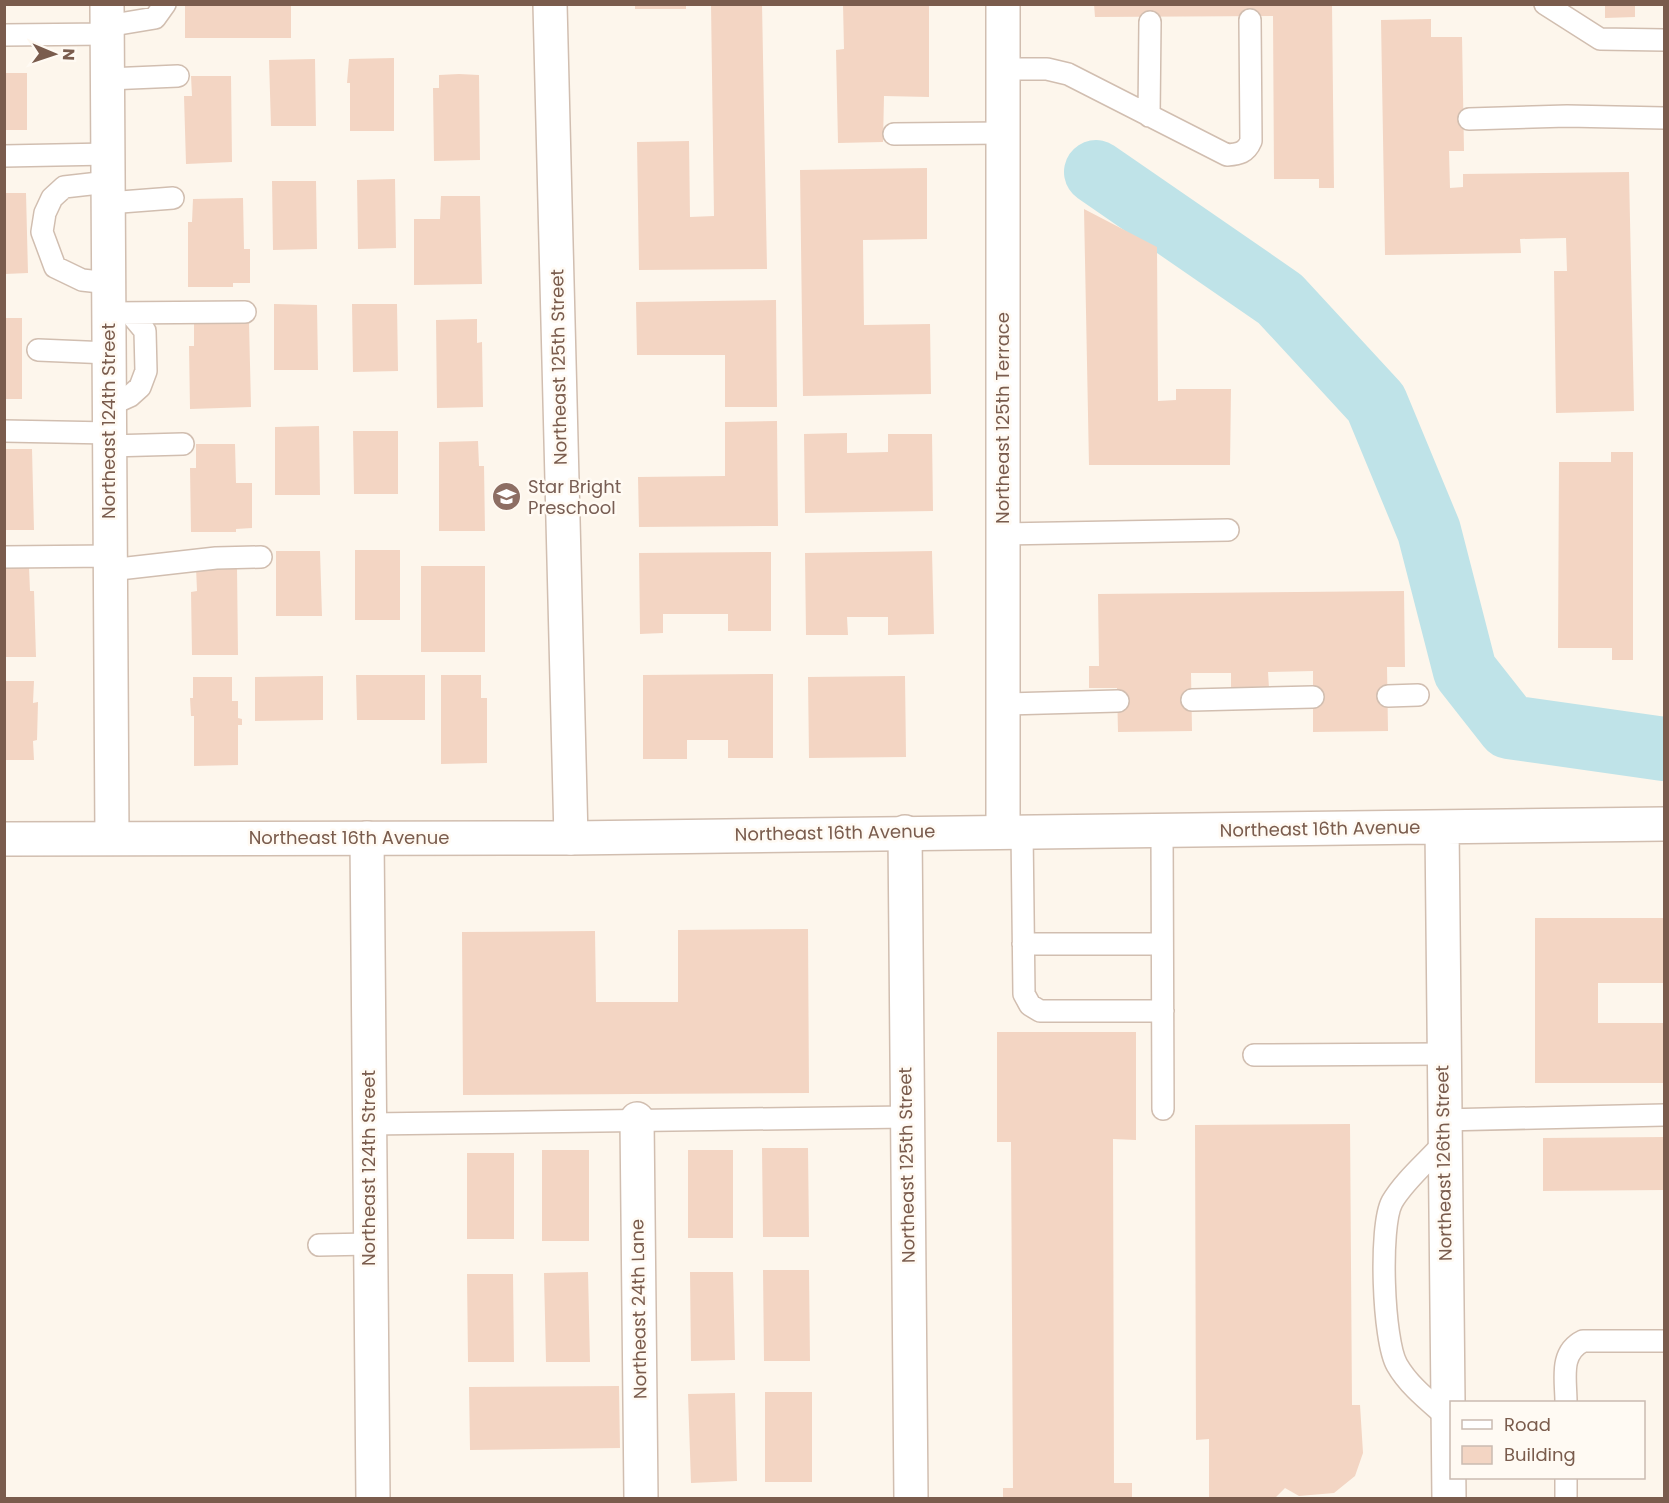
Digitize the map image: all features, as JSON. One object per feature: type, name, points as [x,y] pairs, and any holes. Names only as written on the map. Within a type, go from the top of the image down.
[{"type":"street","name":"Northeast 125th Street","points":[[550,4],[571,838]]},
{"type":"street","name":"Northeast 125th Terrace","points":[[1003,4],[1003,704],[1013,831]]},
{"type":"street","name":"Northeast 124th Street","points":[[108,21],[108,180],[116,303],[109,353],[112,838]]},
{"type":"street","name":"Northeast 16th Avenue","points":[[4,838],[571,838],[1665,824]]},
{"type":"street","name":"Northeast 126th Street","points":[[1442,827],[1444,1131],[1450,1418],[1449,1498]]},
{"type":"street","name":"Northeast 125th Street","points":[[905,832],[912,1498]]},
{"type":"street","name":"Northeast 124th Street","points":[[367,838],[373,1498]]},
{"type":"street","name":"Northeast 24th Lane","points":[[637,1119],[641,1498]]},
{"type":"lane","points":[[4,36],[108,21],[154,18],[165,4]]},
{"type":"lane","points":[[1545,4],[1600,39],[1665,40]]},
{"type":"lane","points":[[1003,69],[1047,69],[1068,74],[1227,155],[1239,154],[1248,149],[1251,141],[1250,20]]},
{"type":"lane","points":[[1149,116],[1150,22]]},
{"type":"lane","points":[[108,79],[178,76]]},
{"type":"lane","points":[[1469,119],[1567,116],[1665,118]]},
{"type":"lane","points":[[894,134],[1003,133]]},
{"type":"lane","points":[[4,156],[173,198]]},
{"type":"lane","points":[[108,180],[64,187],[52,198],[45,213],[42,232],[55,267],[82,280],[116,303],[145,331],[146,371],[140,387],[130,396],[110,428]]},
{"type":"lane","points":[[116,303],[245,312]]},
{"type":"lane","points":[[38,350],[109,353]]},
{"type":"lane","points":[[4,431],[110,428],[183,444]]},
{"type":"lane","points":[[1003,534],[1228,530]]},
{"type":"lane","points":[[4,557],[110,563],[261,557]]},
{"type":"lane","points":[[1388,696],[1418,695]]},
{"type":"lane","points":[[1192,700],[1313,698]]},
{"type":"lane","points":[[1003,704],[1118,701]]},
{"type":"lane","points":[[1162,830],[1163,1109]]},
{"type":"lane","points":[[1013,831],[1023,944],[1024,994],[1030,1005],[1040,1011],[1163,1011]]},
{"type":"lane","points":[[1023,944],[1162,944]]},
{"type":"lane","points":[[1254,1055],[1443,1054]]},
{"type":"lane","points":[[1450,1418],[1417,1391],[1396,1364],[1388,1341],[1384,1236],[1387,1215],[1393,1201],[1444,1131],[1665,1115]]},
{"type":"lane","points":[[369,1124],[907,1117]]},
{"type":"lane","points":[[319,1245],[370,1244]]},
{"type":"lane","points":[[1566,1401],[1566,1357],[1573,1347],[1583,1341],[1665,1341]]},
{"type":"lane","points":[[1566,1479],[1566,1498]]},
{"type":"building","points":[[185,4],[291,4],[291,38],[185,38]]},
{"type":"building","points":[[635,4],[686,4],[686,9],[635,9]]},
{"type":"building","points":[[711,4],[762,4],[767,269],[639,270],[637,142],[689,141],[690,217],[714,216]]},
{"type":"building","points":[[843,4],[929,4],[929,97],[884,96],[883,142],[838,143],[836,50],[844,49]]},
{"type":"building","points":[[1094,4],[1332,4],[1334,188],[1319,188],[1319,179],[1274,179],[1273,16],[1095,17]]},
{"type":"building","points":[[1605,4],[1635,4],[1635,17],[1605,18]]},
{"type":"building","points":[[1431,19],[1431,37],[1462,37],[1464,151],[1449,151],[1450,188],[1463,187],[1463,174],[1629,172],[1634,411],[1556,413],[1554,271],[1567,271],[1566,238],[1520,239],[1521,253],[1385,255],[1381,20]]},
{"type":"building","points":[[394,58],[394,131],[350,131],[350,83],[347,83],[349,59]]},
{"type":"building","points":[[315,59],[316,126],[271,126],[269,60]]},
{"type":"building","points":[[4,73],[27,73],[27,130],[4,130]]},
{"type":"building","points":[[439,75],[479,75],[480,160],[434,161],[433,88],[439,88]]},
{"type":"building","points":[[191,76],[231,76],[232,162],[186,164],[184,96],[192,96]]},
{"type":"building","points":[[927,168],[927,239],[863,240],[864,325],[930,324],[931,394],[803,396],[800,170]]},
{"type":"building","points":[[395,179],[396,248],[358,249],[357,180]]},
{"type":"building","points":[[272,181],[316,181],[317,249],[273,250]]},
{"type":"building","points":[[5,193],[26,193],[28,273],[5,274]]},
{"type":"building","points":[[441,196],[480,196],[482,284],[414,285],[414,219],[440,219]]},
{"type":"building","points":[[243,198],[244,249],[250,249],[250,283],[233,283],[233,287],[188,287],[188,222],[192,222],[193,199]]},
{"type":"building","points":[[1084,209],[1157,247],[1158,401],[1176,400],[1176,389],[1231,389],[1230,465],[1089,465]]},
{"type":"building","points":[[776,300],[777,407],[725,407],[725,355],[637,355],[636,302]]},
{"type":"building","points":[[274,304],[317,305],[318,370],[274,370]]},
{"type":"building","points":[[352,304],[397,304],[398,371],[353,372]]},
{"type":"building","points":[[4,318],[22,318],[22,399],[4,399]]},
{"type":"building","points":[[477,319],[477,343],[482,342],[483,407],[437,408],[436,320]]},
{"type":"building","points":[[249,322],[251,407],[190,409],[189,346],[194,346],[194,323]]},
{"type":"building","points":[[777,421],[778,526],[639,527],[638,477],[725,476],[725,422]]},
{"type":"building","points":[[319,426],[320,495],[275,495],[275,427]]},
{"type":"building","points":[[353,431],[398,431],[398,494],[354,494]]},
{"type":"building","points":[[847,433],[847,453],[888,452],[888,434],[932,434],[933,511],[805,513],[804,434]]},
{"type":"building","points":[[478,441],[479,466],[484,466],[485,531],[439,531],[439,442]]},
{"type":"building","points":[[196,444],[235,444],[236,483],[252,483],[252,528],[236,529],[236,532],[191,532],[190,468],[196,468]]},
{"type":"building","points":[[4,449],[32,449],[34,530],[4,530]]},
{"type":"building","points":[[1611,452],[1633,452],[1633,660],[1612,660],[1612,648],[1558,648],[1559,462],[1611,462]]},
{"type":"building","points":[[355,550],[400,550],[400,620],[355,620]]},
{"type":"building","points":[[276,551],[320,551],[322,616],[276,616]]},
{"type":"building","points":[[932,551],[934,634],[888,635],[888,617],[847,617],[848,635],[806,635],[805,553]]},
{"type":"building","points":[[771,552],[771,631],[728,631],[728,614],[663,614],[663,633],[640,634],[639,553]]},
{"type":"building","points":[[421,566],[485,566],[485,652],[421,652]]},
{"type":"building","points":[[4,567],[29,567],[30,591],[34,591],[36,657],[4,657]]},
{"type":"building","points":[[196,567],[237,567],[238,655],[192,655],[191,592],[197,591]]},
{"type":"building","points":[[1404,591],[1405,667],[1387,667],[1388,731],[1313,732],[1313,671],[1268,672],[1269,688],[1231,689],[1231,673],[1191,673],[1192,731],[1118,732],[1117,688],[1089,688],[1089,666],[1099,666],[1098,594]]},
{"type":"building","points":[[773,674],[773,758],[728,758],[728,740],[687,740],[687,759],[643,759],[643,675]]},
{"type":"building","points":[[356,675],[425,675],[425,720],[357,720]]},
{"type":"building","points":[[441,675],[481,675],[481,698],[487,698],[487,763],[441,764]]},
{"type":"building","points":[[323,676],[323,720],[255,721],[255,677]]},
{"type":"building","points":[[905,676],[906,757],[809,758],[808,677]]},
{"type":"building","points":[[193,677],[232,677],[232,701],[238,701],[238,718],[242,719],[242,725],[238,725],[238,765],[194,766],[194,716],[191,716],[190,698],[193,698]]},
{"type":"building","points":[[5,681],[34,681],[33,703],[38,702],[37,740],[33,741],[34,760],[5,760]]},
{"type":"building","points":[[1535,918],[1664,918],[1664,983],[1598,983],[1598,1023],[1664,1023],[1664,1083],[1535,1083]]},
{"type":"building","points":[[808,929],[809,1093],[463,1095],[462,932],[595,931],[596,1002],[678,1002],[678,930]]},
{"type":"building","points":[[997,1032],[1136,1032],[1136,1140],[1113,1139],[1114,1483],[1132,1483],[1132,1498],[1003,1498],[1003,1488],[1013,1488],[1011,1142],[997,1142]]},
{"type":"building","points":[[1350,1124],[1352,1405],[1360,1405],[1363,1453],[1355,1476],[1334,1493],[1299,1496],[1285,1488],[1275,1498],[1209,1498],[1209,1439],[1196,1440],[1195,1125]]},
{"type":"building","points":[[1664,1137],[1664,1190],[1543,1191],[1543,1138]]},
{"type":"building","points":[[762,1148],[808,1148],[809,1237],[763,1237]]},
{"type":"building","points":[[542,1150],[589,1150],[589,1241],[542,1241]]},
{"type":"building","points":[[688,1150],[733,1150],[733,1238],[688,1238]]},
{"type":"building","points":[[467,1153],[514,1153],[514,1239],[467,1239]]},
{"type":"building","points":[[763,1270],[809,1270],[810,1361],[764,1361]]},
{"type":"building","points":[[588,1272],[590,1362],[546,1362],[544,1273]]},
{"type":"building","points":[[690,1272],[733,1272],[735,1360],[691,1361]]},
{"type":"building","points":[[467,1274],[513,1274],[514,1362],[468,1362]]},
{"type":"building","points":[[619,1386],[620,1448],[470,1450],[469,1387]]},
{"type":"building","points":[[765,1392],[812,1392],[812,1482],[765,1482]]},
{"type":"building","points":[[735,1393],[737,1481],[691,1483],[688,1394]]},
{"type":"waterway","points":[[1096,172],[1280,299],[1376,403],[1429,531],[1465,671],[1509,727],[1664,749]]},
{"type":"place","name":"Star Bright Preschool","points":[[507,497]]}]
